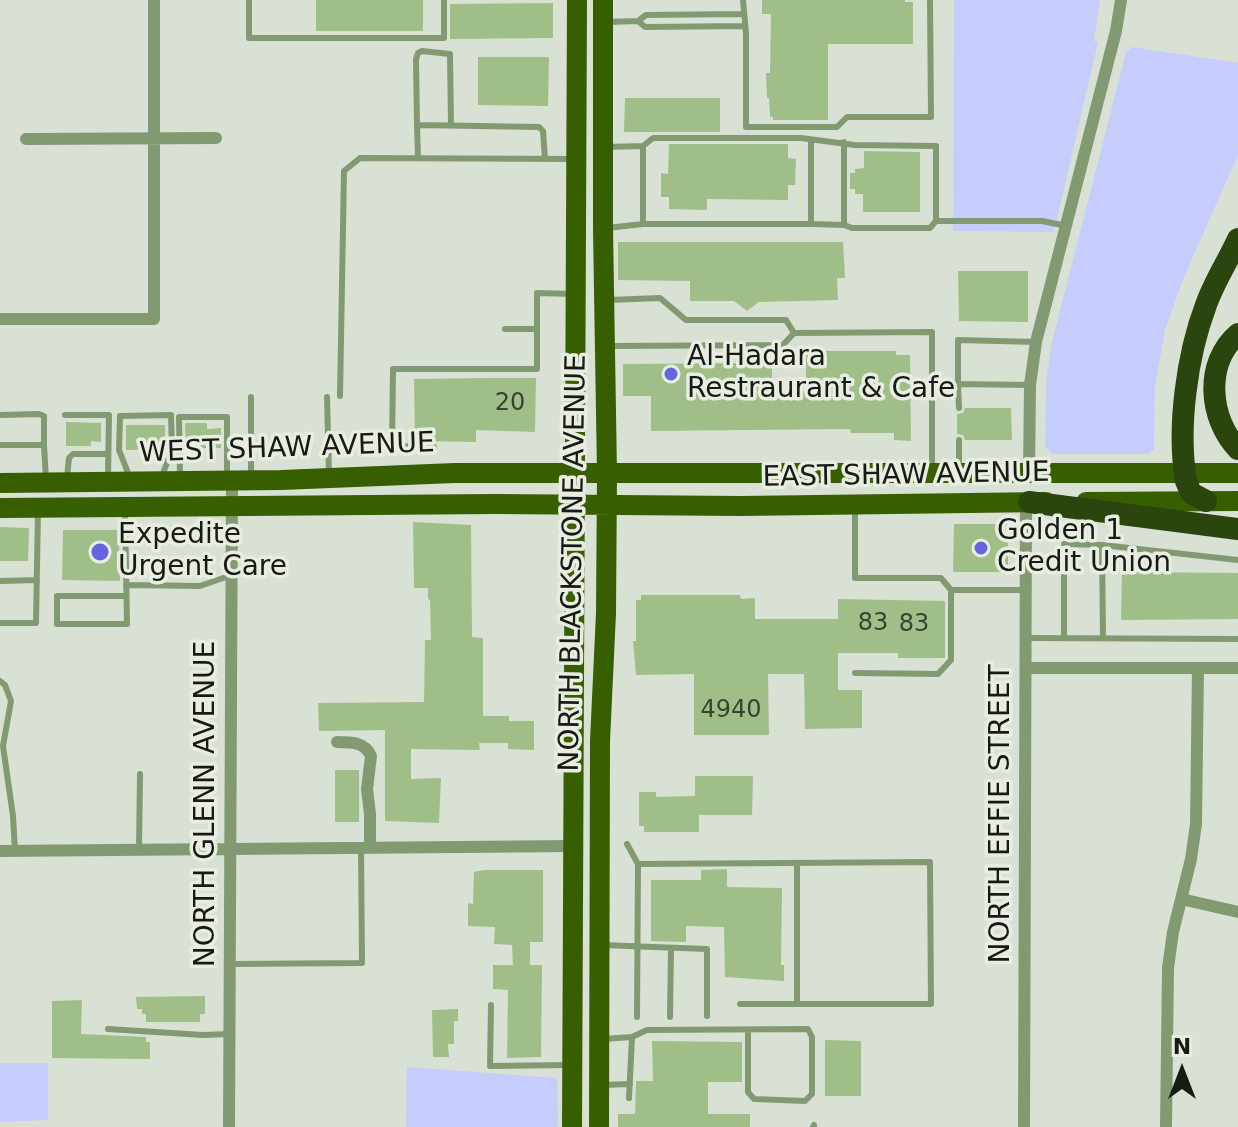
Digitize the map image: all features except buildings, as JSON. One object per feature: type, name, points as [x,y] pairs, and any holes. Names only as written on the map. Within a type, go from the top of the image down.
[{"type":"highway","points":[[1206,501],[1191,493],[1184,473],[1185,393],[1194,341],[1206,303],[1238,239]]},
{"type":"highway","points":[[1238,334],[1219,360],[1214,385],[1216,409],[1222,425],[1238,449]]},
{"type":"highway","points":[[1028,502],[1238,529]]},
{"type":"main road","name":"NORTH BLACKSTONE AVENUE","points":[[572,1127],[577,0]]},
{"type":"main road","name":"NORTH BLACKSTONE AVENUE","points":[[599,1127],[600,845],[607,504],[603,0]]},
{"type":"main road","name":"WEST SHAW AVENUE","points":[[0,483],[329,478],[425,473],[575,473]]},
{"type":"main road","name":"EAST SHAW AVENUE","points":[[575,473],[1238,473]]},
{"type":"main road","points":[[1028,502],[1029,495],[1042,488],[1081,487],[1184,473]]},
{"type":"main road","points":[[941,502],[957,488],[1022,486],[1029,474]]},
{"type":"main road","name":"EAST SHAW AVENUE","points":[[575,504],[740,506],[1238,501]]},
{"type":"main road","name":"WEST SHAW AVENUE","points":[[0,508],[575,504]]},
{"type":"main road","points":[[574,696],[586,720],[586,832],[588,839],[600,845]]},
{"type":"main road","points":[[574,846],[583,852],[587,860],[588,931],[600,945]]},
{"type":"street","points":[[0,319],[154,319],[154,0]]},
{"type":"street","points":[[1029,474],[1030,385],[1036,342],[1116,31],[1121,0]]},
{"type":"street","points":[[26,139],[216,138]]},
{"type":"street","name":"NORTH GLENN AVENUE","points":[[229,1127],[232,506],[237,480]]},
{"type":"street","name":"NORTH EFFIE STREET","points":[[1024,1127],[1028,502]]},
{"type":"street","points":[[1026,668],[1238,668]]},
{"type":"street","points":[[1166,1127],[1168,968],[1191,859],[1198,796],[1198,668]]},
{"type":"street","points":[[337,742],[363,746],[371,756],[366,847]]},
{"type":"street","points":[[0,851],[574,846]]},
{"type":"street","points":[[1181,899],[1238,912]]},
{"type":"lane","points":[[249,0],[249,38],[444,38],[444,0]]},
{"type":"lane","points":[[743,0],[746,127],[837,127],[847,117],[931,117],[930,0]]},
{"type":"lane","points":[[603,22],[638,21],[646,15],[743,14]]},
{"type":"lane","points":[[638,21],[645,27],[745,26]]},
{"type":"lane","points":[[418,158],[416,59],[422,51],[450,54],[451,125]]},
{"type":"lane","points":[[417,125],[539,127],[543,131],[545,159]]},
{"type":"lane","points":[[603,228],[628,228],[643,224],[811,224],[852,228],[930,228],[936,221],[936,146],[854,145],[801,138],[653,138],[643,146],[604,147]]},
{"type":"lane","points":[[811,141],[811,224]]},
{"type":"lane","points":[[844,142],[844,225]]},
{"type":"lane","points":[[643,146],[643,224]]},
{"type":"lane","points":[[340,396],[344,171],[360,158],[576,159]]},
{"type":"lane","points":[[936,221],[1042,221],[1067,226]]},
{"type":"lane","points":[[434,447],[392,446],[393,369],[537,369],[537,293],[575,294]]},
{"type":"lane","points":[[604,300],[660,298],[686,320],[786,320],[794,333]]},
{"type":"lane","points":[[505,329],[537,329]]},
{"type":"lane","points":[[605,346],[783,345],[794,333],[932,332],[932,474]]},
{"type":"lane","points":[[959,408],[958,340],[1036,342]]},
{"type":"lane","points":[[958,384],[1030,385]]},
{"type":"lane","points":[[237,480],[251,397]]},
{"type":"lane","points":[[327,397],[329,478]]},
{"type":"lane","points":[[0,415],[44,416],[44,445],[57,482]]},
{"type":"lane","points":[[65,415],[109,415],[108,482]]},
{"type":"lane","points":[[131,482],[119,450],[120,416],[171,415],[170,481]]},
{"type":"lane","points":[[170,481],[179,417],[227,417],[237,480]]},
{"type":"lane","points":[[958,475],[959,440]]},
{"type":"lane","points":[[0,445],[44,445]]},
{"type":"lane","points":[[57,482],[73,454],[108,454]]},
{"type":"lane","points":[[855,503],[855,578],[941,578],[951,590],[951,660],[938,674],[855,673]]},
{"type":"lane","points":[[0,623],[36,623],[38,507]]},
{"type":"lane","points":[[125,507],[127,624],[57,624],[57,596],[126,596]]},
{"type":"lane","points":[[1064,638],[1064,544],[1102,545],[1238,560]]},
{"type":"lane","points":[[1102,545],[1103,638]]},
{"type":"lane","points":[[126,585],[200,586],[232,575]]},
{"type":"lane","points":[[0,581],[37,580]]},
{"type":"lane","points":[[951,590],[1027,590]]},
{"type":"lane","points":[[1026,638],[1238,639]]},
{"type":"lane","points":[[0,681],[5,685],[11,701],[3,746],[15,851]]},
{"type":"lane","points":[[139,849],[140,774]]},
{"type":"lane","points":[[627,844],[638,864],[637,1017]]},
{"type":"lane","points":[[231,964],[362,963],[366,847]]},
{"type":"lane","points":[[638,864],[930,862],[931,1004],[740,1004]]},
{"type":"lane","points":[[797,863],[797,1004]]},
{"type":"lane","points":[[600,945],[707,949],[707,1016]]},
{"type":"lane","points":[[670,1017],[671,948]]},
{"type":"lane","points":[[491,1005],[490,1066],[573,1065]]},
{"type":"lane","points":[[108,1029],[165,1034],[231,1034]]},
{"type":"lane","points":[[599,1039],[632,1037],[647,1030],[808,1029],[812,1037],[812,1094],[805,1101],[754,1099],[748,1092],[748,1030]]},
{"type":"lane","points":[[629,1098],[632,1037]]},
{"type":"lane","points":[[599,1085],[630,1084]]},
{"type":"shaded area","points":[[954,0],[1100,0],[1094,41],[1098,42],[1054,232],[953,231]]},
{"type":"shaded area","points":[[1132,47],[1238,63],[1238,155],[1184,277],[1165,330],[1155,386],[1154,449],[1149,454],[1053,454],[1045,447],[1046,383],[1051,346],[1126,52]]},
{"type":"shaded area","points":[[0,1063],[48,1063],[48,1120],[0,1122]]},
{"type":"shaded area","points":[[407,1067],[557,1078],[558,1127],[406,1127]]},
{"type":"place","name":"Al-Hadara Restraurant & Cafe","points":[[671,374]]},
{"type":"place","name":"Golden 1 Credit Union","points":[[981,548]]},
{"type":"place","name":"Expedite Urgent Care","points":[[100,552]]}]
